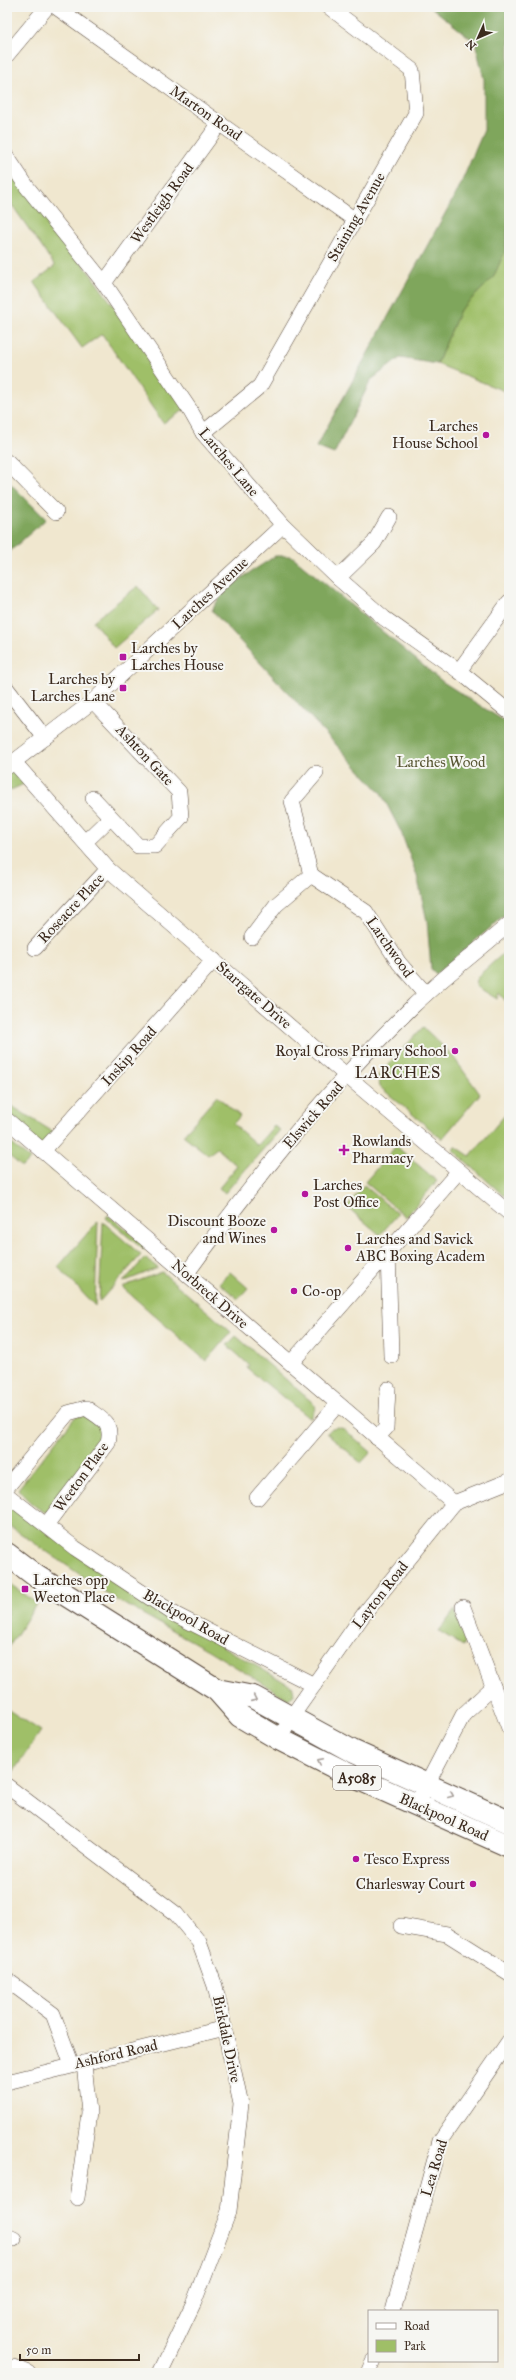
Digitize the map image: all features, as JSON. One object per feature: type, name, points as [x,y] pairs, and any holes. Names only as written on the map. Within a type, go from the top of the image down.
[{"type":"highway","name":"Blackpool Road","points":[[7,1554],[36,1576],[217,1690],[240,1716],[279,1739],[417,1805],[509,1846]]},
{"type":"highway","name":"Blackpool Road","points":[[217,1690],[253,1697],[352,1751],[509,1822]]},
{"type":"street","points":[[7,55],[46,7]]},
{"type":"street","name":"Marton Road","points":[[56,7],[355,220]]},
{"type":"street","name":"Staining Avenue","points":[[203,433],[260,386],[416,113],[412,70],[329,7]]},
{"type":"street","name":"Westleigh Road","points":[[104,282],[220,124]]},
{"type":"street","name":"Larches Lane","points":[[7,159],[26,187],[104,282],[190,410],[203,433],[283,525],[338,578],[384,618],[459,672],[509,712]]},
{"type":"street","points":[[7,462],[56,512]]},
{"type":"street","points":[[338,578],[374,543],[389,517]]},
{"type":"street","name":"Larches Avenue","points":[[10,765],[93,701],[283,525]]},
{"type":"street","points":[[459,672],[509,602]]},
{"type":"street","points":[[7,689],[45,738]]},
{"type":"street","name":"Ashton Gate","points":[[93,701],[179,792],[181,817],[155,846],[138,846],[110,818],[93,798]]},
{"type":"street","name":"Starrgate Drive","points":[[10,765],[85,842],[108,869],[347,1076],[509,1213]]},
{"type":"street","points":[[252,937],[276,905],[312,875],[292,801],[316,773]]},
{"type":"street","points":[[85,842],[110,818]]},
{"type":"street","name":"Roseacre Place","points":[[35,948],[108,869]]},
{"type":"street","name":"Larchwood","points":[[312,875],[366,912],[398,963],[426,994]]},
{"type":"street","name":"Elswick Road","points":[[187,1273],[244,1195],[347,1076],[426,994],[509,924]]},
{"type":"street","name":"Inskip Road","points":[[43,1151],[214,960]]},
{"type":"street","name":"Norbreck Drive","points":[[7,1120],[454,1503]]},
{"type":"street","points":[[292,1363],[459,1171]]},
{"type":"street","points":[[388,1251],[391,1356]]},
{"type":"street","points":[[377,1438],[386,1428],[388,1389]]},
{"type":"street","points":[[257,1498],[338,1405]]},
{"type":"street","name":"Weeton Place","points":[[7,1487],[68,1413],[86,1408],[108,1425],[110,1433],[108,1443],[46,1526]]},
{"type":"street","name":"Layton Road","points":[[279,1739],[314,1685],[364,1614],[454,1503],[509,1481]]},
{"type":"street","name":"Blackpool Road","points":[[7,1495],[46,1526],[176,1615],[314,1685]]},
{"type":"street","points":[[464,1607],[509,1728]]},
{"type":"street","points":[[417,1805],[463,1715],[493,1687]]},
{"type":"street","name":"Birkdale Drive","points":[[7,1786],[176,1914],[199,1942],[215,1986],[241,2104],[229,2211],[194,2302],[160,2373]]},
{"type":"street","points":[[401,1926],[446,1934],[509,1973]]},
{"type":"street","points":[[7,1980],[53,2014],[78,2064],[89,2113],[77,2198]]},
{"type":"street","name":"Ashford Road","points":[[7,2082],[225,2028]]},
{"type":"street","name":"Lea Road","points":[[393,2310],[440,2141],[509,2041]]},
{"type":"street","points":[[368,2373],[373,2362]]},
{"type":"street","points":[[13,2366],[28,2373]]},
{"type":"green space","points":[[431,7],[509,7],[509,216],[505,251],[493,278],[460,310],[437,364],[400,358],[371,380],[334,454],[316,447],[458,190],[484,130],[484,79],[475,42]]},
{"type":"green space","points":[[7,160],[188,408],[163,423],[102,334],[82,348],[34,282],[55,266],[7,198]]},
{"type":"green space","points":[[509,216],[509,393],[437,364],[460,310],[493,278]]},
{"type":"green space","points":[[7,480],[46,519],[7,554]]},
{"type":"green space","name":"Larches Wood","points":[[275,556],[292,556],[443,682],[509,724],[509,912],[436,974],[431,969],[427,921],[417,876],[401,832],[381,793],[212,611],[223,594],[239,580]]},
{"type":"green space","points":[[138,586],[158,610],[114,648],[93,621]]},
{"type":"green space","points":[[7,768],[32,780],[7,792]]},
{"type":"green space","points":[[509,948],[509,1005],[499,993],[497,999],[476,986],[477,977]]},
{"type":"green space","points":[[423,1027],[452,1055],[480,1094],[442,1139],[380,1087],[378,1076]]},
{"type":"green space","points":[[217,1096],[240,1116],[233,1124],[257,1145],[274,1126],[280,1130],[225,1193],[219,1188],[237,1166],[217,1148],[208,1155],[183,1135]]},
{"type":"green space","points":[[7,1103],[58,1135],[43,1151],[7,1120]]},
{"type":"green space","points":[[505,1115],[509,1118],[509,1191],[504,1196],[453,1150],[455,1146],[470,1156]]},
{"type":"green space","points":[[14,1134],[58,1171],[56,1173],[12,1136]]},
{"type":"green space","points":[[7,1140],[30,1159],[22,1167],[7,1154]]},
{"type":"green space","points":[[396,1146],[437,1181],[406,1217],[365,1182]]},
{"type":"green space","points":[[364,1185],[398,1214],[380,1235],[347,1207]]},
{"type":"green space","points":[[108,1215],[147,1247],[144,1250],[106,1218]]},
{"type":"green space","points":[[98,1221],[95,1306],[58,1267]]},
{"type":"green space","points":[[103,1222],[141,1255],[99,1302]]},
{"type":"green space","points":[[145,1258],[158,1268],[123,1282]]},
{"type":"green space","points":[[162,1272],[231,1332],[206,1361],[122,1287]]},
{"type":"green space","points":[[230,1272],[248,1288],[238,1299],[219,1283]]},
{"type":"green space","points":[[236,1336],[313,1403],[315,1408],[310,1419],[247,1368],[249,1365],[227,1345]]},
{"type":"green space","points":[[76,1416],[86,1416],[105,1430],[105,1438],[47,1513],[31,1503],[18,1489]]},
{"type":"green space","points":[[338,1427],[344,1429],[371,1452],[361,1463],[327,1433],[332,1428]]},
{"type":"green space","points":[[7,1504],[166,1614],[293,1687],[294,1695],[288,1699],[208,1650],[115,1599],[7,1524]]},
{"type":"green space","points":[[7,1582],[37,1603],[7,1650]]},
{"type":"green space","points":[[455,1610],[465,1642],[463,1646],[439,1631]]},
{"type":"green space","points":[[7,1709],[41,1731],[11,1775],[7,1772]]},
{"type":"place","name":"Larches House School","points":[[486,435]]},
{"type":"place","name":"Larches by Larches House","points":[[123,657]]},
{"type":"place","name":"Larches by Larches Lane","points":[[123,688]]},
{"type":"place","name":"Royal Cross Primary School","points":[[455,1051]]},
{"type":"place","name":"Rowlands Pharmacy","points":[[344,1150]]},
{"type":"place","name":"Larches Post Office","points":[[305,1194]]},
{"type":"place","name":"Discount Booze and Wines","points":[[274,1230]]},
{"type":"place","name":"Larches and Savick ABC Boxing Academ","points":[[348,1248]]},
{"type":"place","name":"Co-op","points":[[294,1291]]},
{"type":"place","name":"Larches opp Weeton Place","points":[[25,1589]]},
{"type":"place","name":"Tesco Express","points":[[356,1859]]},
{"type":"place","name":"Charlesway Court","points":[[473,1884]]},
{"type":"district","name":"LARCHES","points":[[398,1072]]}]
